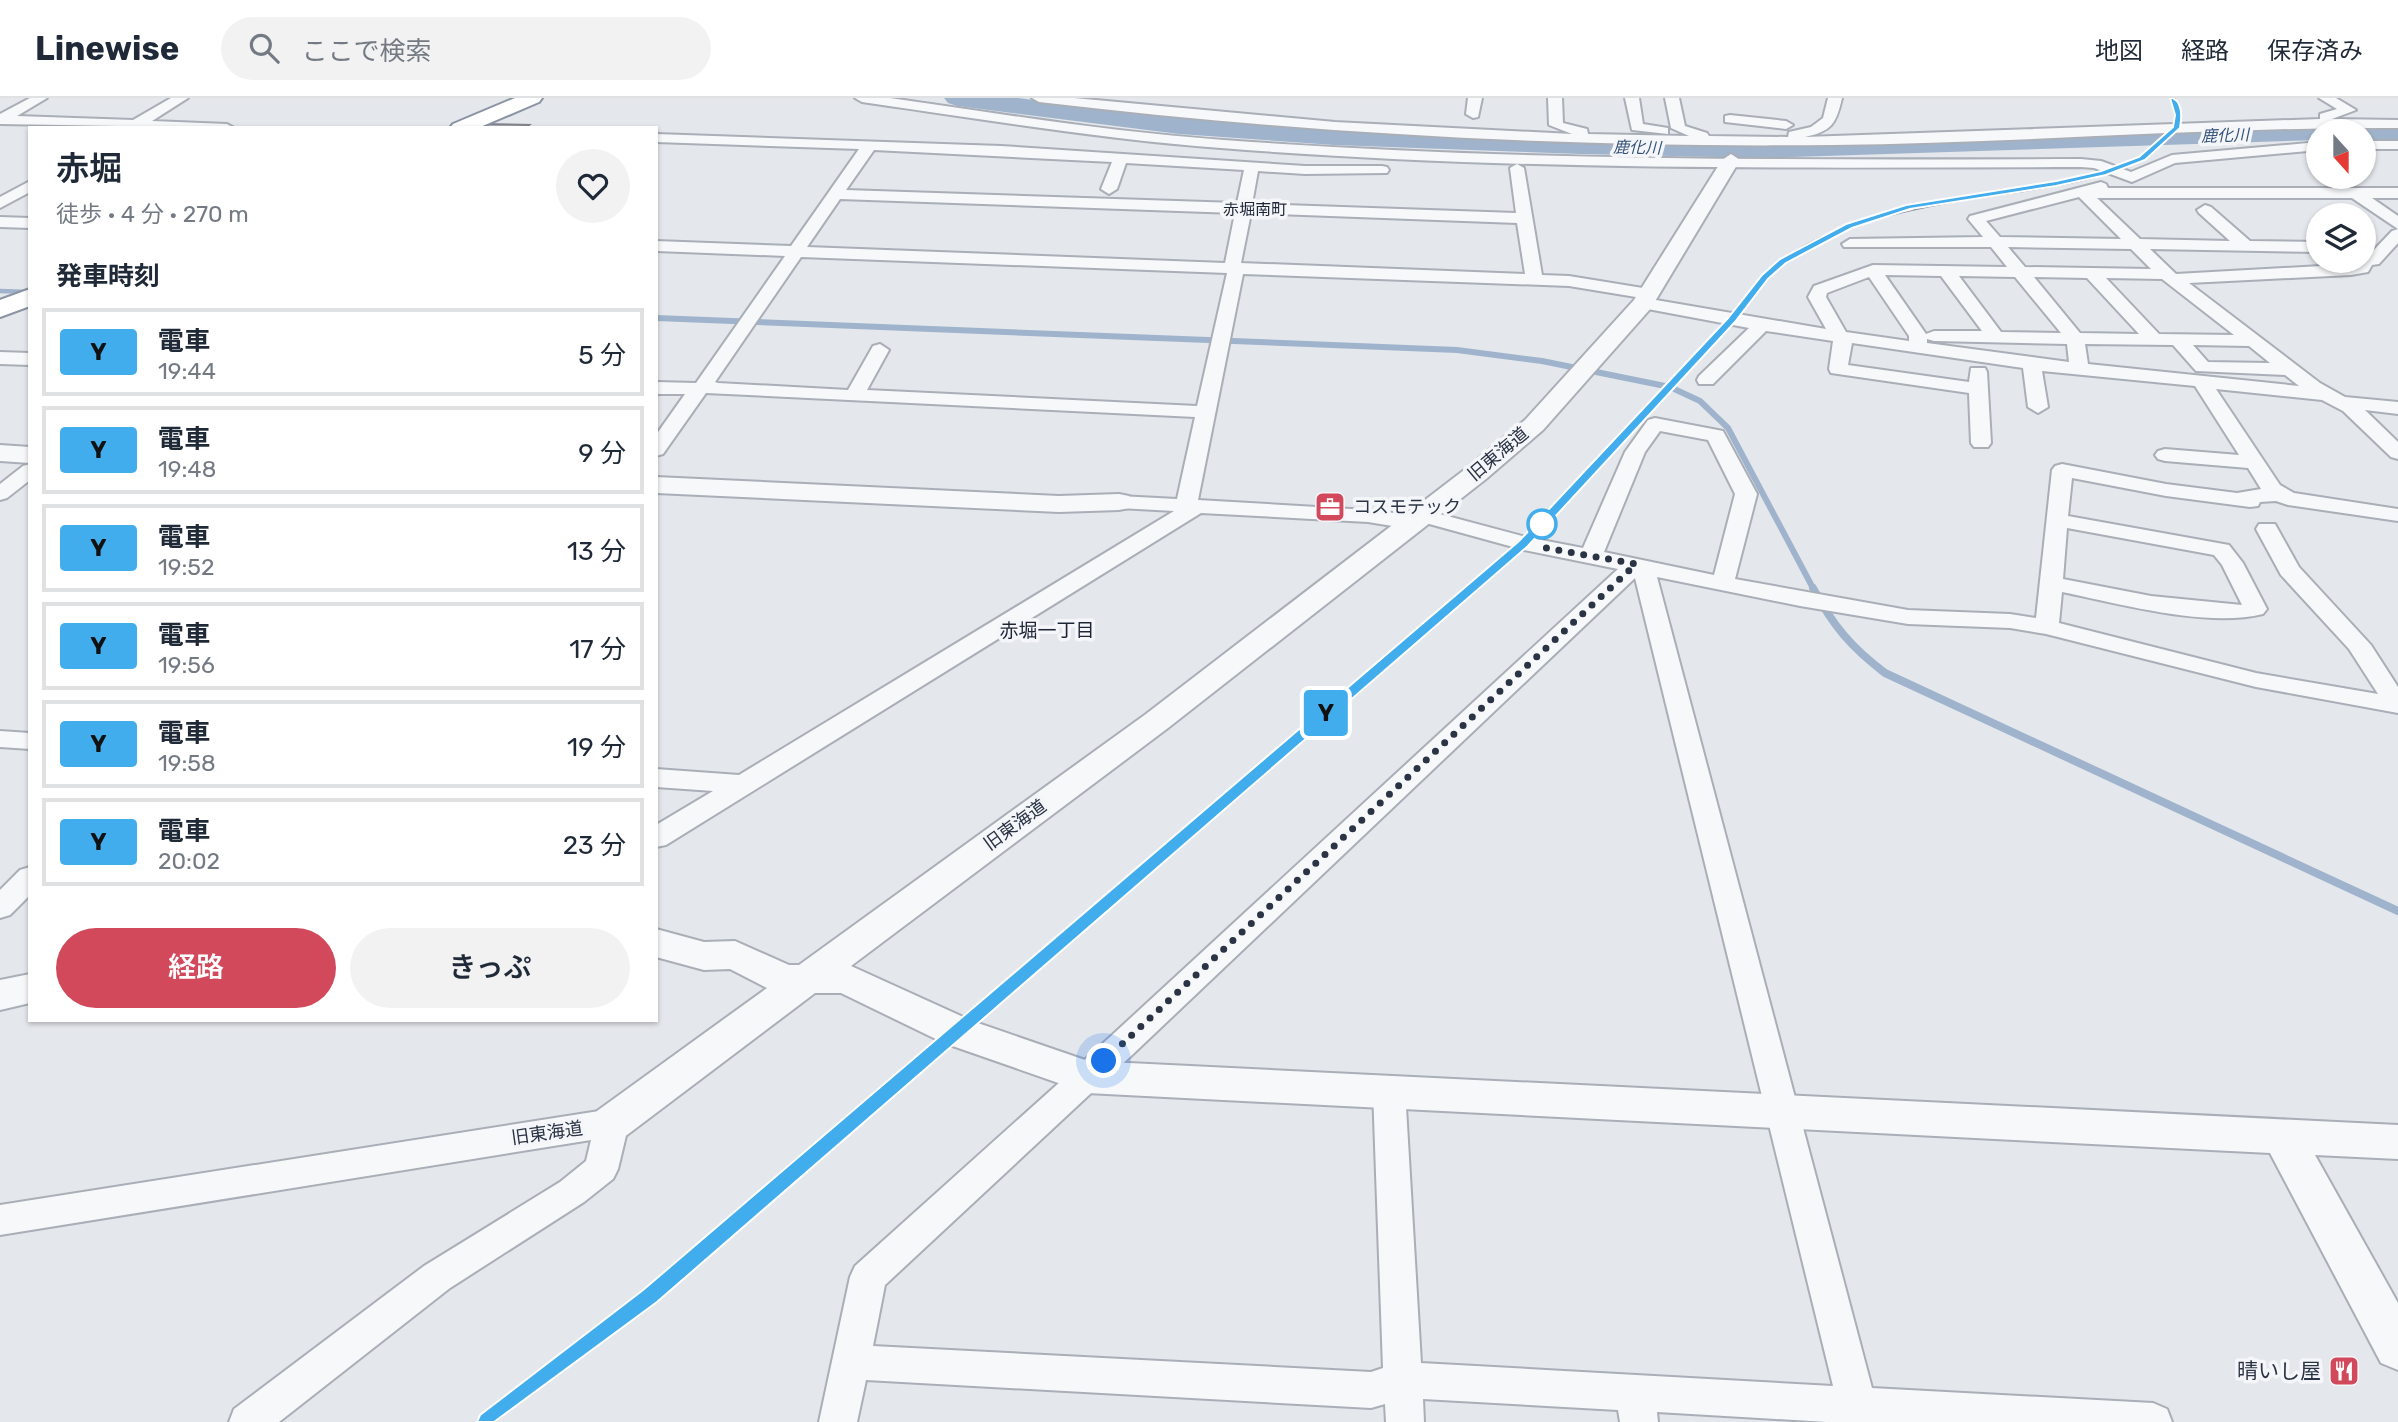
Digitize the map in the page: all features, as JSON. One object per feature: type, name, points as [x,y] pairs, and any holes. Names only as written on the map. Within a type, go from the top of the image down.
[{"type":"highway","points":[[465,126],[532,98]]},
{"type":"street","points":[[0,120],[40,98]]},
{"type":"street","points":[[0,120],[132,126],[181,98]]},
{"type":"street","points":[[658,447],[703,387],[836,194],[890,108],[844,98]]},
{"type":"street","points":[[862,98],[1098,130],[1218,143],[1388,154],[1939,166],[2081,163],[2096,164],[2132,177]]},
{"type":"street","points":[[1039,98],[1197,117],[1348,129],[1751,141],[1831,141],[2292,125],[2398,124]]},
{"type":"street","points":[[1100,98],[1288,117]]},
{"type":"street","points":[[1474,114],[1475,98]]},
{"type":"street","points":[[1555,98],[1556,125],[1614,137]]},
{"type":"street","points":[[1632,98],[1637,127],[1708,139]]},
{"type":"street","points":[[1672,98],[1678,128],[1708,139]]},
{"type":"street","points":[[1751,141],[1819,128],[1830,120],[1835,98]]},
{"type":"street","points":[[2292,125],[2349,110],[2326,98]]},
{"type":"street","points":[[1730,119],[1819,128]]},
{"type":"street","points":[[0,136],[29,121]]},
{"type":"street","points":[[658,138],[867,145],[1339,170],[1488,171],[1586,159]]},
{"type":"street","name":"旧東海道","points":[[0,1220],[612,1123],[1157,721],[1534,425],[1586,370],[1646,298],[1731,161],[1751,141]]},
{"type":"street","points":[[2376,145],[2398,145]]},
{"type":"street","points":[[2080,370],[2075,338],[1976,219],[2039,215],[2084,193],[2132,177],[2172,159],[2306,147]]},
{"type":"street","points":[[1109,189],[1121,157]]},
{"type":"street","points":[[1192,505],[1205,412],[1252,166]]},
{"type":"street","points":[[1517,168],[1534,281]]},
{"type":"street","points":[[2291,176],[2314,193]]},
{"type":"street","points":[[2252,179],[2291,210]]},
{"type":"street","points":[[0,203],[28,187]]},
{"type":"street","points":[[2084,193],[2398,193]]},
{"type":"street","points":[[2084,193],[2169,277],[2290,369],[2350,407],[2398,453]]},
{"type":"street","points":[[2356,193],[2398,224]]},
{"type":"street","points":[[836,194],[1523,218]]},
{"type":"street","points":[[2102,209],[2140,209]]},
{"type":"street","points":[[2229,210],[2198,210],[2244,244]]},
{"type":"street","points":[[2039,215],[2064,242]]},
{"type":"street","points":[[0,222],[28,223]]},
{"type":"street","points":[[2376,252],[2398,234]]},
{"type":"street","points":[[1850,244],[2064,242],[2306,246]]},
{"type":"street","points":[[658,246],[1569,281],[1762,325],[1840,336],[1918,342],[1996,337],[2255,341]]},
{"type":"street","points":[[2376,261],[2398,267]]},
{"type":"street","points":[[1979,389],[1838,369],[1843,342],[1816,297],[1820,290],[1873,270],[2092,273],[2169,277],[2306,272]]},
{"type":"street","points":[[1873,270],[1918,342],[1977,356],[2032,364],[2398,408]]},
{"type":"street","points":[[1946,271],[1996,337]]},
{"type":"street","points":[[2092,273],[2154,340]]},
{"type":"street","points":[[1706,380],[1762,325]]},
{"type":"street","points":[[2105,339],[2129,366]]},
{"type":"street","points":[[2178,340],[2203,367],[2290,369]]},
{"type":"street","points":[[854,396],[880,350]]},
{"type":"street","points":[[1977,356],[1981,443]]},
{"type":"street","points":[[0,358],[28,359]]},
{"type":"street","points":[[2032,364],[2038,407]]},
{"type":"street","points":[[2203,384],[2272,489],[2288,499],[2398,515]]},
{"type":"street","points":[[658,388],[703,387],[1205,412]]},
{"type":"street","points":[[1591,556],[1635,452],[1655,424],[1716,435],[1746,494],[1723,583]]},
{"type":"street","points":[[0,453],[28,454]]},
{"type":"street","points":[[2165,455],[2255,462]]},
{"type":"street","points":[[2047,627],[2062,470],[2166,490],[2250,502],[2246,496],[2280,494]]},
{"type":"street","points":[[0,494],[28,472]]},
{"type":"street","points":[[658,485],[1059,504],[1119,502],[1192,505],[1416,519],[1723,583],[1908,617],[2010,621],[2047,627],[2256,680],[2397,705]]},
{"type":"street","points":[[658,837],[1192,505]]},
{"type":"street","points":[[2051,583],[2163,605],[2239,613],[2255,609],[2232,563],[2221,550],[2057,520]]},
{"type":"street","points":[[2267,529],[2289,570],[2359,645],[2397,705]]},
{"type":"street","points":[[838,1422],[868,1277],[1640,565]]},
{"type":"street","points":[[1640,565],[1859,1414]]},
{"type":"street","points":[[0,739],[28,741]]},
{"type":"street","points":[[658,778],[745,784]]},
{"type":"street","points":[[0,908],[28,879]]},
{"type":"street","points":[[658,944],[704,956],[734,955],[784,979],[846,979],[958,1032],[1087,1077],[2398,1142]]},
{"type":"street","points":[[0,995],[28,988]]},
{"type":"street","points":[[1389,1090],[1405,1422]]},
{"type":"street","points":[[248,1422],[437,1278],[572,1192],[601,1169],[612,1123]]},
{"type":"street","points":[[2282,1136],[2398,1348]]},
{"type":"street","points":[[852,1363],[1371,1390],[1403,1380],[1637,1408],[2153,1422]]},
{"type":"building","points":[[481,124],[529,125],[528,126],[472,126]]},
{"type":"waterway","name":"鹿化川","points":[[957,98],[1179,126],[1334,137],[1581,146],[1763,150],[2306,132]]},
{"type":"waterway","name":"鹿化川","points":[[2376,131],[2398,131]]},
{"type":"waterway","points":[[0,291],[28,292]]},
{"type":"waterway","points":[[658,318],[1457,350],[1542,361],[1670,387],[1700,401],[1728,428],[1814,590]]},
{"type":"waterway","points":[[1813,588],[1844,635],[1885,673],[2398,911]]},
{"type":"railway","points":[[1737,312],[1776,266],[1840,230],[1932,204],[2085,178],[2140,159],[2177,128],[2179,115],[2173,98]]},
{"type":"railway","points":[[1469,590],[1524,543],[1738,311]]},
{"type":"railway","points":[[1049,952],[1471,588]]},
{"type":"railway","points":[[487,1422],[650,1296],[1051,950]]},
{"type":"train","name":"Y","points":[[487,1422],[650,1296],[814,1157],[1524,543],[1731,320],[1765,277],[1783,261],[1849,226],[1909,207],[2056,184],[2103,173],[2142,158],[2177,128],[2179,115],[2173,98]]},
{"type":"place","name":"コスモテック","points":[[1330,507]]},
{"type":"place","name":"晴いし屋","points":[[2344,1371]]},
{"type":"district","name":"赤堀南町","points":[[1255,209]]},
{"type":"district","name":"赤堀一丁目","points":[[1047,630]]},
{"type":"route","points":[[1104,1061],[1636,564],[1546,548],[1542,524]]}]
